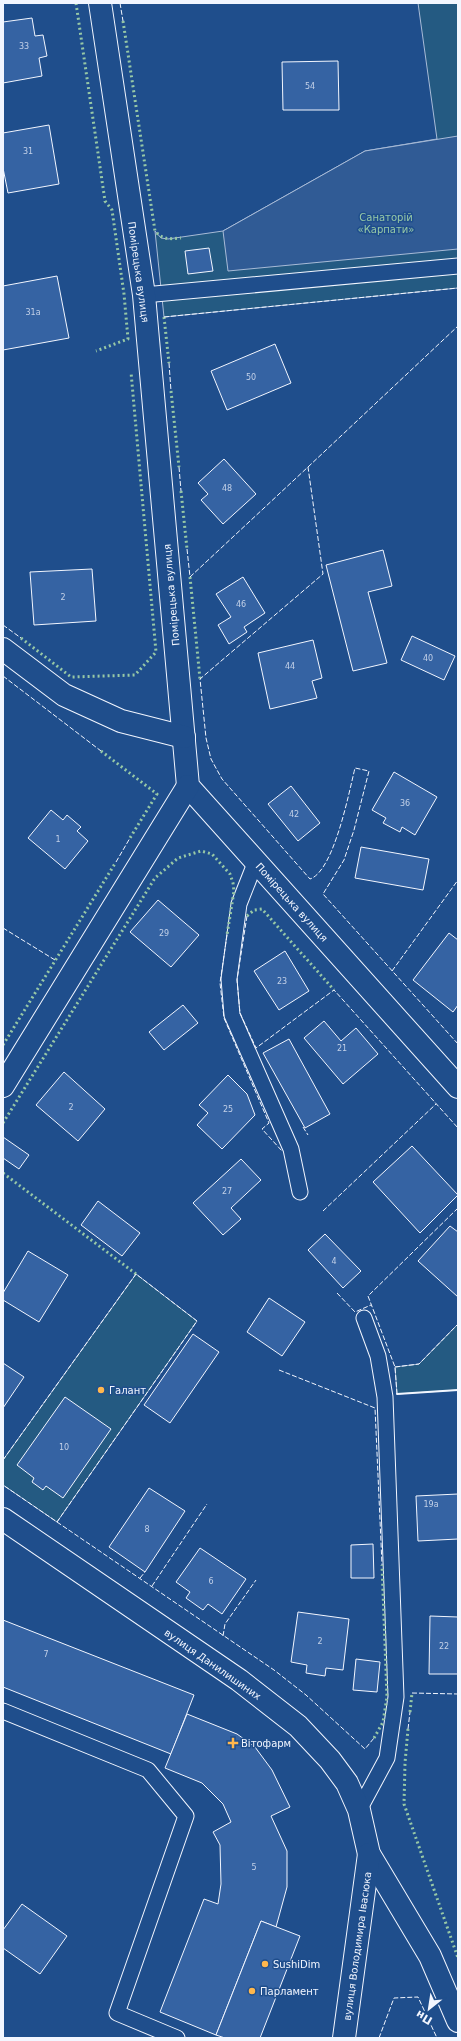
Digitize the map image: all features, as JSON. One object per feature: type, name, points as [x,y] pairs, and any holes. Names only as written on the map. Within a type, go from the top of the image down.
[{"type":"street","name":"Помірецька вулиця","points":[[100,3],[144,295],[188,786],[458,1087]]},
{"type":"street","points":[[3,649],[64,695],[121,721],[184,737]]},
{"type":"street","points":[[3,1086],[188,786]]},
{"type":"street","name":"вулиця Данилишиних","points":[[3,1519],[239,1680],[298,1726],[330,1760],[347,1783],[359,1810],[369,1854]]},
{"type":"street","points":[[369,1854],[430,1956],[458,2021]]},
{"type":"street","name":"вулиця Володимира Івасюка","points":[[344,2038],[369,1854]]},
{"type":"lane","points":[[144,295],[458,266]]},
{"type":"lane","points":[[256,861],[239,904],[229,979],[232,1015],[291,1148],[300,1192]]},
{"type":"lane","points":[[359,1810],[387,1758],[396,1697],[385,1396],[378,1356],[364,1318]]},
{"type":"lane","points":[[3,1711],[148,1770],[186,1816],[117,2013],[177,2038]]},
{"type":"green space","name":"Санаторій «Карпати»","points":[[418,3],[458,3],[458,288],[164,317],[155,231],[161,238],[168,239],[223,231],[365,151],[437,139]]},
{"type":"green space","name":"Галант","points":[[136,1274],[197,1321],[57,1522],[3,1485],[3,1460]]},
{"type":"green space","points":[[458,1324],[458,1390],[397,1394],[395,1367],[419,1364]]},
{"type":"shaded area","points":[[458,136],[458,249],[228,271],[223,231],[365,151]]},
{"type":"building","points":[[32,18],[35,36],[43,35],[47,56],[39,58],[42,76],[3,83],[3,22]]},
{"type":"building","points":[[338,61],[339,110],[283,110],[282,62]]},
{"type":"building","points":[[49,125],[59,184],[8,193],[3,168],[3,133]]},
{"type":"building","points":[[209,248],[213,271],[188,274],[185,251]]},
{"type":"building","points":[[57,276],[69,338],[3,350],[3,286]]},
{"type":"building","points":[[275,344],[291,383],[227,410],[211,371]]},
{"type":"building","points":[[224,459],[256,494],[223,524],[201,500],[208,494],[198,483]]},
{"type":"building","points":[[383,550],[392,586],[368,592],[387,663],[353,671],[326,565]]},
{"type":"building","points":[[92,569],[96,621],[34,625],[30,572]]},
{"type":"building","points":[[243,577],[265,613],[244,627],[247,632],[229,644],[218,625],[231,617],[216,594]]},
{"type":"building","points":[[412,636],[455,656],[444,680],[401,660]]},
{"type":"building","points":[[313,640],[322,678],[312,681],[317,698],[270,709],[258,653]]},
{"type":"building","points":[[394,772],[437,797],[415,835],[402,827],[400,832],[383,823],[386,818],[372,810]]},
{"type":"building","points":[[291,786],[320,823],[298,841],[268,804]]},
{"type":"building","points":[[51,810],[63,820],[67,815],[81,827],[77,831],[88,841],[65,869],[28,838]]},
{"type":"building","points":[[361,847],[429,859],[423,890],[355,878]]},
{"type":"building","points":[[158,900],[199,935],[171,967],[130,932]]},
{"type":"building","points":[[449,933],[458,940],[458,1005],[453,1012],[413,980]]},
{"type":"building","points":[[285,951],[309,991],[279,1010],[254,971]]},
{"type":"building","points":[[183,1005],[198,1023],[164,1050],[149,1032]]},
{"type":"building","points":[[324,1021],[341,1041],[356,1028],[378,1054],[343,1084],[304,1038]]},
{"type":"building","points":[[289,1039],[330,1114],[305,1128],[263,1053]]},
{"type":"building","points":[[64,1072],[105,1109],[78,1141],[36,1105]]},
{"type":"building","points":[[228,1075],[247,1094],[255,1115],[222,1149],[197,1125],[208,1113],[199,1105]]},
{"type":"building","points":[[3,1137],[29,1155],[19,1169],[3,1158]]},
{"type":"building","points":[[412,1146],[458,1195],[420,1233],[373,1182]]},
{"type":"building","points":[[241,1159],[261,1180],[231,1208],[241,1219],[223,1235],[193,1203]]},
{"type":"building","points":[[98,1201],[140,1233],[122,1256],[81,1225]]},
{"type":"building","points":[[450,1226],[458,1232],[458,1297],[418,1261]]},
{"type":"building","points":[[325,1234],[361,1271],[343,1288],[308,1250]]},
{"type":"building","points":[[28,1251],[68,1275],[39,1322],[3,1300],[3,1293]]},
{"type":"building","points":[[269,1298],[305,1322],[282,1356],[247,1332]]},
{"type":"building","points":[[193,1334],[219,1352],[170,1423],[144,1405]]},
{"type":"building","points":[[3,1363],[24,1377],[3,1408]]},
{"type":"building","points":[[65,1397],[111,1429],[63,1498],[46,1486],[43,1490],[32,1482],[34,1478],[17,1465]]},
{"type":"building","points":[[149,1488],[185,1511],[145,1572],[109,1547]]},
{"type":"building","points":[[458,1494],[458,1539],[418,1541],[416,1496]]},
{"type":"building","points":[[373,1544],[374,1578],[351,1578],[351,1545]]},
{"type":"building","points":[[200,1548],[246,1579],[222,1614],[208,1604],[203,1610],[186,1598],[190,1592],[176,1582]]},
{"type":"building","points":[[298,1612],[349,1619],[343,1670],[326,1668],[325,1676],[306,1673],[307,1665],[291,1662]]},
{"type":"building","points":[[430,1616],[458,1617],[458,1674],[429,1674]]},
{"type":"building","points":[[3,1620],[194,1695],[171,1754],[3,1687]]},
{"type":"building","points":[[356,1659],[380,1662],[377,1692],[353,1690]]},
{"type":"building","points":[[187,1714],[237,1734],[255,1747],[272,1770],[290,1807],[271,1816],[287,1851],[287,1887],[276,1927],[261,1921],[216,2035],[160,2012],[204,1899],[218,1904],[221,1884],[220,1845],[213,1832],[231,1822],[223,1804],[202,1783],[165,1768]]},
{"type":"building","points":[[22,1904],[67,1936],[40,1974],[3,1948],[3,1930]]},
{"type":"building","points":[[261,1921],[300,1936],[260,2038],[225,2038],[216,2035]]},
{"type":"hedge","points":[[76,3],[105,201],[112,210],[124,294],[128,339],[96,351]]},
{"type":"hedge","points":[[123,21],[155,231],[166,238],[181,238]]},
{"type":"hedge","points":[[164,317],[169,363]]},
{"type":"hedge","points":[[21,638],[71,677],[135,675],[156,652],[131,372]]},
{"type":"hedge","points":[[171,391],[179,467]]},
{"type":"hedge","points":[[181,491],[187,549]]},
{"type":"hedge","points":[[190,577],[200,679]]},
{"type":"hedge","points":[[101,751],[157,794],[130,838]]},
{"type":"hedge","points":[[3,1123],[155,878],[178,858],[201,851],[212,854],[230,874],[234,891],[227,935]]},
{"type":"hedge","points":[[3,1045],[116,862]]},
{"type":"hedge","points":[[247,916],[254,910],[262,909],[334,990]]},
{"type":"hedge","points":[[3,1173],[136,1274]]},
{"type":"hedge","points":[[374,1738],[383,1722],[387,1697],[382,1565]]},
{"type":"hedge","points":[[410,1712],[412,1693]]},
{"type":"hedge","points":[[408,1729],[404,1804],[458,1958]]},
{"type":"fence","points":[[120,3],[123,21]]},
{"type":"fence","points":[[164,317],[458,288]]},
{"type":"fence","points":[[308,467],[458,326]]},
{"type":"fence","points":[[169,363],[171,391]]},
{"type":"fence","points":[[179,467],[181,491]]},
{"type":"fence","points":[[190,577],[308,467],[323,574],[200,679],[206,738],[211,759],[222,779],[310,879],[319,873],[333,847],[339,830],[355,768],[369,771],[354,830],[344,860],[323,894],[458,1044]]},
{"type":"fence","points":[[187,549],[190,577]]},
{"type":"fence","points":[[3,625],[21,638]]},
{"type":"fence","points":[[3,676],[101,751]]},
{"type":"fence","points":[[116,862],[130,838]]},
{"type":"fence","points":[[392,971],[458,880]]},
{"type":"fence","points":[[247,916],[237,980],[240,1013],[256,1048],[334,990],[458,1128]]},
{"type":"fence","points":[[3,928],[55,960]]},
{"type":"fence","points":[[227,935],[220,983],[224,1018],[269,1123],[262,1129],[282,1151]]},
{"type":"fence","points":[[323,1211],[436,1104]]},
{"type":"fence","points":[[303,1127],[308,1135]]},
{"type":"fence","points":[[397,1394],[395,1367],[368,1296],[458,1208]]},
{"type":"fence","points":[[3,1460],[136,1274],[197,1321],[57,1522],[3,1485]]},
{"type":"fence","points":[[337,1293],[355,1312],[371,1305]]},
{"type":"fence","points":[[395,1367],[419,1364],[458,1324]]},
{"type":"fence","points":[[279,1370],[375,1408],[382,1565]]},
{"type":"fence","points":[[152,1586],[207,1504]]},
{"type":"fence","points":[[57,1522],[274,1670],[306,1695],[365,1749],[374,1738]]},
{"type":"fence","points":[[140,1578],[145,1572]]},
{"type":"fence","points":[[223,1636],[225,1624],[256,1580]]},
{"type":"fence","points":[[412,1693],[458,1694]]},
{"type":"fence","points":[[408,1729],[410,1712]]},
{"type":"fence","points":[[379,2038],[394,1998],[418,1997],[437,2038]]},
{"type":"wall","points":[[397,1394],[458,1390]]},
{"type":"place","name":"Галант","points":[[101,1390]]},
{"type":"place","name":"Вітофарм","points":[[233,1743]]},
{"type":"place","name":"SushiDim","points":[[265,1964]]},
{"type":"place","name":"Парламент","points":[[252,1991]]}]
